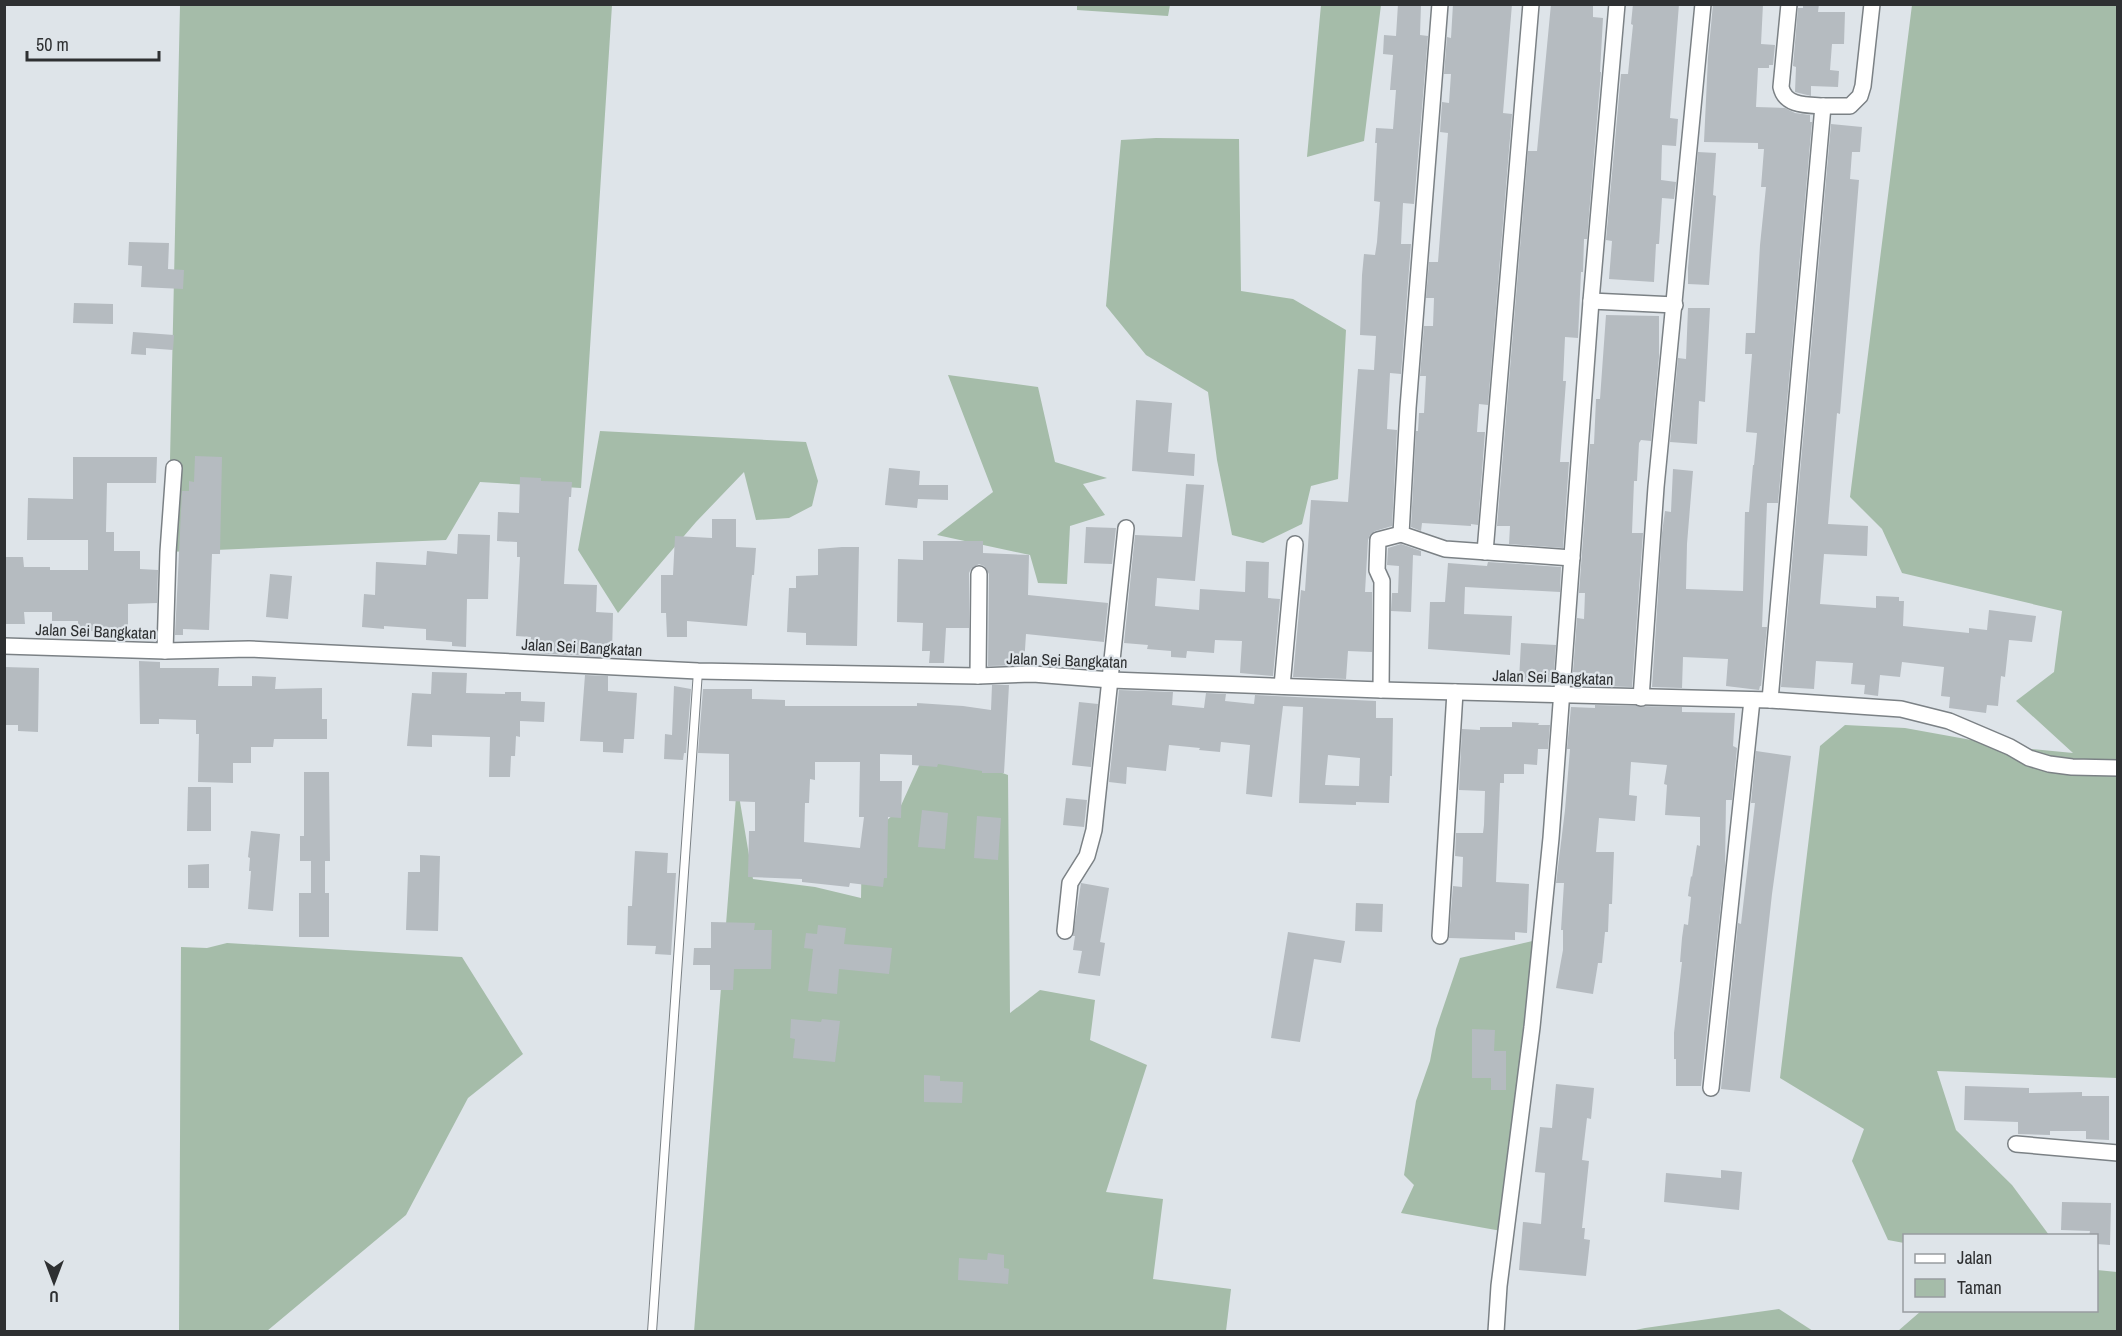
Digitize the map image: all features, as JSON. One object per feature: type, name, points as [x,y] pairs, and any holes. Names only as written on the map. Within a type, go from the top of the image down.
[{"type":"street","points":[[1401,534],[1408,408],[1440,4]]},
{"type":"street","points":[[1485,552],[1531,4]]},
{"type":"street","points":[[1496,1332],[1499,1286],[1532,1027],[1551,838],[1591,302],[1617,4]]},
{"type":"street","points":[[1641,698],[1656,487],[1703,4]]},
{"type":"street","points":[[1789,4],[1781,87],[1783,94],[1792,102],[1823,106],[1850,106],[1860,96],[1872,4]]},
{"type":"street","points":[[1770,700],[1823,106]]},
{"type":"street","points":[[1591,302],[1675,305]]},
{"type":"street","points":[[165,651],[168,552],[174,468]]},
{"type":"street","points":[[1065,931],[1070,882],[1087,856],[1094,830],[1126,528]]},
{"type":"street","points":[[1381,690],[1382,581],[1377,570],[1378,540],[1401,534],[1445,549],[1572,558]]},
{"type":"street","points":[[1282,686],[1294,544]]},
{"type":"street","points":[[978,676],[979,574]]},
{"type":"street","name":"Jalan Sei Bangkatan","points":[[4,646],[165,651],[249,649],[698,671],[978,676],[1033,674],[1110,680],[1381,690],[1770,700],[1871,706],[1910,711],[1949,721],[2010,747],[2029,758],[2049,764],[2118,768]]},
{"type":"street","points":[[1440,936],[1455,692]]},
{"type":"street","points":[[1711,1088],[1752,700]]},
{"type":"street","points":[[2016,1144],[2118,1153]]},
{"type":"lane","points":[[652,1332],[698,671]]},
{"type":"green space","points":[[1077,4],[1170,5],[1168,16],[1077,10]]},
{"type":"green space","points":[[180,5],[612,5],[581,488],[480,482],[446,540],[168,552]]},
{"type":"green space","points":[[1321,5],[1381,5],[1364,141],[1307,157]]},
{"type":"green space","points":[[1912,5],[2117,5],[2117,1078],[1937,1071],[1956,1130],[2012,1185],[2048,1234],[1903,1234],[1903,1243],[1888,1240],[1852,1161],[1864,1129],[1780,1078],[1820,746],[1845,725],[1905,728],[2010,747],[2073,753],[2016,701],[2054,672],[2062,611],[1902,573],[1882,529],[1850,497]]},
{"type":"green space","points":[[1239,139],[1241,291],[1293,299],[1346,330],[1338,479],[1311,486],[1302,524],[1263,543],[1232,535],[1217,460],[1208,392],[1146,355],[1106,306],[1121,140]]},
{"type":"green space","points":[[948,375],[1038,387],[1055,462],[1107,478],[1083,484],[1105,515],[1070,526],[1067,584],[1038,583],[1030,555],[937,535],[993,492]]},
{"type":"green space","points":[[600,431],[806,442],[818,481],[812,506],[789,518],[756,520],[744,472],[696,522],[618,613],[578,550]]},
{"type":"green space","points":[[922,759],[963,759],[1008,775],[1010,1013],[1040,990],[1095,1000],[1090,1040],[1147,1065],[1106,1192],[1163,1199],[1153,1279],[1231,1289],[1226,1331],[694,1332],[737,784],[753,879],[815,887],[861,898],[862,841],[899,810]]},
{"type":"green space","points":[[1541,939],[1507,1232],[1401,1213],[1414,1185],[1404,1175],[1416,1101],[1430,1061],[1436,1029],[1460,958]]},
{"type":"green space","points":[[227,943],[462,957],[523,1054],[468,1098],[406,1215],[267,1331],[179,1331],[181,947],[207,948]]},
{"type":"green space","points":[[2098,1270],[2117,1272],[2117,1331],[1898,1331],[1920,1312],[2098,1312]]},
{"type":"green space","points":[[1779,1309],[1813,1331],[1631,1331],[1645,1328]]},
{"type":"building","points":[[1398,4],[1421,4],[1420,35],[1428,36],[1414,204],[1403,203],[1401,244],[1411,244],[1401,374],[1390,373],[1387,429],[1397,430],[1392,526],[1375,531],[1368,540],[1365,592],[1372,592],[1372,652],[1348,651],[1346,679],[1293,677],[1301,590],[1305,591],[1311,500],[1348,502],[1358,369],[1374,370],[1376,336],[1360,335],[1362,275],[1364,254],[1375,255],[1377,242],[1380,202],[1374,201],[1376,128],[1393,129],[1396,90],[1390,90],[1393,55],[1383,54],[1384,35],[1396,36]]},
{"type":"building","points":[[1453,4],[1512,4],[1503,113],[1512,114],[1488,405],[1479,404],[1477,432],[1485,432],[1478,525],[1422,523],[1421,531],[1411,527],[1416,431],[1418,431],[1419,413],[1424,413],[1426,376],[1420,376],[1424,326],[1433,326],[1434,298],[1426,298],[1429,262],[1438,262],[1448,133],[1440,132],[1442,102],[1449,103],[1451,74],[1444,74],[1447,37],[1451,38]]},
{"type":"building","points":[[1551,4],[1593,4],[1593,17],[1603,18],[1601,72],[1587,239],[1584,239],[1583,272],[1581,272],[1578,338],[1565,337],[1563,381],[1566,381],[1560,462],[1569,462],[1563,548],[1509,544],[1510,526],[1497,526],[1528,151],[1537,151]]},
{"type":"building","points":[[1633,4],[1679,4],[1670,118],[1678,119],[1676,146],[1662,145],[1661,180],[1676,182],[1674,199],[1662,198],[1654,282],[1609,279],[1612,241],[1606,240],[1621,74],[1628,74]]},
{"type":"building","points":[[1713,4],[1763,4],[1761,44],[1775,45],[1773,65],[1769,65],[1769,68],[1758,68],[1756,107],[1785,108],[1795,113],[1810,115],[1810,122],[1812,122],[1778,503],[1767,503],[1762,627],[1767,627],[1759,690],[1726,686],[1728,659],[1683,657],[1682,688],[1652,687],[1662,533],[1665,511],[1671,512],[1673,469],[1693,471],[1686,589],[1743,591],[1745,512],[1749,512],[1757,433],[1746,432],[1752,354],[1745,354],[1746,333],[1755,333],[1766,187],[1761,187],[1764,149],[1758,149],[1758,143],[1704,142]]},
{"type":"building","points":[[1803,4],[1819,4],[1818,12],[1845,12],[1844,44],[1832,44],[1830,70],[1839,71],[1838,87],[1811,86],[1811,96],[1795,92],[1796,67],[1793,66],[1798,8],[1803,8]]},
{"type":"building","points":[[1831,124],[1862,127],[1860,152],[1852,152],[1850,179],[1859,180],[1840,414],[1837,413],[1828,524],[1868,526],[1867,556],[1824,554],[1820,604],[1876,608],[1876,596],[1899,597],[1899,601],[1904,601],[1903,626],[1969,633],[1969,628],[1987,630],[1989,610],[2036,616],[2032,642],[2009,640],[2005,677],[2001,676],[1998,706],[1987,705],[1986,713],[1949,708],[1950,697],[1941,696],[1944,667],[1902,662],[1900,677],[1880,675],[1878,696],[1864,694],[1865,685],[1851,684],[1853,663],[1816,661],[1814,689],[1781,687]]},
{"type":"building","points":[[1698,152],[1716,153],[1713,195],[1716,196],[1709,285],[1688,284]]},
{"type":"building","points":[[129,242],[169,243],[168,269],[184,270],[183,289],[141,287],[142,266],[128,265]]},
{"type":"building","points":[[74,303],[113,304],[113,324],[73,323]]},
{"type":"building","points":[[1688,308],[1710,308],[1705,402],[1699,401],[1697,444],[1670,442],[1678,358],[1686,359]]},
{"type":"building","points":[[1606,315],[1659,316],[1659,357],[1651,441],[1641,440],[1639,443],[1637,481],[1634,481],[1632,533],[1643,533],[1632,687],[1596,686],[1597,674],[1573,672],[1577,618],[1584,619],[1585,593],[1579,593],[1590,444],[1594,444],[1596,399],[1600,399]]},
{"type":"building","points":[[133,332],[174,335],[173,350],[146,348],[146,355],[131,354]]},
{"type":"building","points":[[1136,400],[1172,403],[1168,452],[1195,454],[1194,476],[1132,471]]},
{"type":"building","points":[[195,456],[222,457],[220,554],[212,554],[209,630],[183,629],[183,635],[175,635],[182,491],[189,491],[189,481],[194,482]]},
{"type":"building","points":[[73,457],[157,457],[156,483],[107,483],[106,532],[114,532],[114,551],[140,551],[140,569],[158,570],[157,603],[128,604],[128,631],[78,631],[78,621],[52,621],[52,612],[24,612],[25,624],[6,624],[4,557],[23,557],[24,567],[88,570],[88,540],[27,540],[28,498],[73,499]]},
{"type":"building","points":[[889,468],[920,471],[919,485],[948,485],[948,500],[918,499],[917,508],[885,505]]},
{"type":"building","points":[[520,477],[541,478],[541,481],[572,482],[571,497],[569,497],[564,584],[597,585],[596,612],[613,613],[612,654],[609,654],[609,657],[530,653],[531,637],[516,636],[520,557],[517,557],[517,542],[497,541],[498,512],[519,513]]},
{"type":"building","points":[[1186,484],[1204,485],[1195,581],[1157,578],[1155,606],[1199,610],[1200,589],[1245,592],[1246,561],[1269,562],[1268,598],[1280,599],[1273,676],[1240,673],[1242,641],[1215,640],[1214,653],[1187,651],[1186,658],[1171,657],[1171,651],[1147,649],[1148,645],[1124,643],[1135,535],[1182,537]]},
{"type":"building","points":[[712,519],[736,519],[736,547],[756,548],[747,626],[687,621],[687,637],[667,637],[666,613],[661,613],[661,575],[673,575],[675,536],[712,538]]},
{"type":"building","points":[[1086,527],[1116,528],[1112,564],[1084,563]]},
{"type":"building","points":[[458,534],[490,535],[488,599],[467,599],[466,647],[452,646],[452,642],[426,640],[426,629],[362,627],[364,594],[375,595],[376,562],[426,565],[427,551],[457,554]]},
{"type":"building","points":[[923,541],[983,541],[983,553],[1029,555],[1028,595],[1108,603],[1104,642],[1026,634],[1024,665],[988,666],[989,574],[984,566],[979,564],[969,573],[969,628],[946,628],[944,663],[929,663],[930,651],[922,651],[923,623],[897,622],[898,559],[923,560]]},
{"type":"building","points":[[1401,544],[1421,551],[1421,556],[1413,555],[1411,612],[1391,611],[1392,593],[1398,593],[1399,566],[1387,565],[1388,548]]},
{"type":"building","points":[[859,547],[857,646],[806,645],[806,633],[787,632],[789,588],[796,588],[796,576],[818,575],[818,549]]},
{"type":"building","points":[[1488,562],[1561,567],[1560,592],[1465,587],[1464,614],[1512,616],[1510,655],[1428,649],[1430,602],[1445,602],[1448,563],[1487,566]]},
{"type":"building","points":[[270,574],[292,576],[288,619],[266,617]]},
{"type":"building","points":[[1521,643],[1556,645],[1554,671],[1551,671],[1550,682],[1519,680]]},
{"type":"building","points":[[139,661],[160,662],[160,668],[219,668],[218,686],[252,686],[252,676],[276,677],[275,689],[322,688],[322,719],[327,719],[327,739],[274,739],[273,747],[251,747],[251,763],[233,763],[233,783],[198,782],[199,734],[196,734],[196,720],[159,719],[159,724],[140,724]]},
{"type":"building","points":[[4,667],[39,668],[38,732],[18,731],[18,725],[4,725]]},
{"type":"building","points":[[432,672],[467,673],[466,693],[521,692],[521,701],[545,702],[544,722],[520,721],[520,737],[516,736],[515,756],[511,756],[510,777],[489,777],[490,737],[432,735],[432,747],[407,746],[412,693],[431,694]]},
{"type":"building","points":[[585,675],[608,676],[608,691],[637,693],[634,739],[624,739],[623,753],[603,752],[603,742],[580,741]]},
{"type":"building","points":[[992,685],[1009,685],[1004,773],[982,773],[982,771],[938,764],[937,767],[912,765],[912,755],[880,754],[880,781],[902,781],[901,818],[888,817],[887,878],[884,878],[883,887],[850,883],[849,887],[802,882],[802,879],[748,877],[749,831],[755,831],[755,802],[729,801],[729,754],[698,753],[703,689],[752,689],[752,699],[785,700],[785,706],[917,706],[917,703],[991,710]],"holes":[[[815,762],[860,762],[859,817],[864,817],[860,848],[804,842],[805,803],[809,803],[810,779],[815,780]]]},
{"type":"building","points":[[674,686],[691,689],[686,753],[684,753],[683,760],[664,759],[665,734],[672,735]]},
{"type":"building","points":[[1119,690],[1173,692],[1172,705],[1204,708],[1206,693],[1226,694],[1225,701],[1254,704],[1255,695],[1376,701],[1376,718],[1393,718],[1389,803],[1356,802],[1356,805],[1299,803],[1303,707],[1283,706],[1272,797],[1246,794],[1250,745],[1221,742],[1220,752],[1169,745],[1166,771],[1127,767],[1126,784],[1109,782]],"holes":[[[1328,755],[1360,758],[1359,786],[1325,785]]]},
{"type":"building","points":[[1079,702],[1098,704],[1091,767],[1072,765]]},
{"type":"building","points":[[1595,705],[1682,707],[1682,712],[1735,713],[1733,746],[1737,748],[1732,800],[1726,800],[1725,867],[1701,1086],[1676,1086],[1676,1059],[1674,1059],[1682,938],[1684,924],[1688,925],[1691,876],[1697,845],[1700,846],[1700,817],[1665,815],[1667,785],[1664,784],[1667,765],[1631,762],[1629,795],[1637,796],[1635,821],[1599,818],[1596,852],[1614,852],[1612,904],[1609,904],[1608,932],[1605,932],[1602,963],[1598,963],[1593,994],[1556,988],[1563,950],[1563,930],[1561,930],[1564,883],[1556,883],[1565,810],[1571,707],[1595,708]]},
{"type":"building","points":[[1512,722],[1550,725],[1548,749],[1538,749],[1537,765],[1524,764],[1524,774],[1504,774],[1504,783],[1500,783],[1496,882],[1529,884],[1527,933],[1515,932],[1515,940],[1449,938],[1453,886],[1462,887],[1463,857],[1455,856],[1456,833],[1483,833],[1484,825],[1485,791],[1459,790],[1462,729],[1512,727]]},
{"type":"building","points":[[1756,751],[1791,756],[1772,894],[1750,1092],[1721,1089],[1738,923],[1741,924],[1755,803],[1751,803]]},
{"type":"building","points":[[304,772],[329,772],[330,861],[325,861],[325,893],[329,893],[329,937],[299,937],[299,893],[311,893],[311,861],[300,861],[300,836],[304,836]]},
{"type":"building","points":[[188,787],[211,787],[211,831],[187,831]]},
{"type":"building","points":[[1066,798],[1087,800],[1084,827],[1063,825]]},
{"type":"building","points":[[922,810],[948,813],[945,849],[918,847]]},
{"type":"building","points":[[977,816],[1001,818],[998,860],[974,858]]},
{"type":"building","points":[[251,831],[280,834],[273,911],[248,909],[251,871],[249,871],[250,858],[248,857]]},
{"type":"building","points":[[635,851],[668,853],[667,873],[676,873],[671,955],[655,954],[656,946],[627,945],[628,906],[632,906]]},
{"type":"building","points":[[420,855],[440,856],[438,931],[406,930],[408,872],[420,872]]},
{"type":"building","points":[[209,864],[209,888],[188,888],[188,865]]},
{"type":"building","points":[[1081,883],[1109,888],[1100,942],[1105,943],[1100,976],[1078,973],[1082,951],[1073,950]]},
{"type":"building","points":[[1356,903],[1383,904],[1382,932],[1355,931]]},
{"type":"building","points":[[711,922],[755,923],[754,930],[772,930],[771,969],[734,969],[733,990],[710,990],[710,965],[693,965],[694,948],[711,948]]},
{"type":"building","points":[[818,925],[846,928],[844,944],[892,948],[889,974],[839,969],[837,994],[808,991],[813,949],[804,948],[806,933],[817,934]]},
{"type":"building","points":[[1288,932],[1345,941],[1341,963],[1314,959],[1300,1042],[1271,1038]]},
{"type":"building","points":[[791,1019],[840,1021],[835,1062],[793,1058],[795,1039],[790,1038]]},
{"type":"building","points":[[1472,1029],[1495,1030],[1494,1051],[1506,1051],[1506,1090],[1491,1090],[1491,1078],[1472,1078]]},
{"type":"building","points":[[924,1075],[940,1076],[940,1081],[963,1082],[962,1103],[924,1102]]},
{"type":"building","points":[[1556,1084],[1594,1088],[1591,1119],[1587,1118],[1582,1160],[1589,1161],[1582,1228],[1585,1228],[1584,1239],[1590,1240],[1586,1276],[1519,1270],[1523,1222],[1541,1224],[1545,1173],[1535,1172],[1540,1127],[1552,1128]]},
{"type":"building","points":[[1965,1086],[2029,1088],[2029,1093],[2082,1092],[2082,1096],[2109,1096],[2109,1140],[2086,1139],[2086,1131],[2050,1131],[2050,1135],[2018,1134],[2018,1122],[1964,1120]]},
{"type":"building","points":[[1721,1170],[1742,1172],[1739,1210],[1664,1202],[1666,1173],[1721,1178]]},
{"type":"building","points":[[2062,1202],[2111,1203],[2110,1245],[2098,1244],[2098,1234],[2089,1234],[2090,1231],[2061,1230]]},
{"type":"building","points":[[988,1253],[1004,1255],[1004,1268],[1009,1269],[1008,1284],[958,1280],[959,1258],[987,1260]]}]
